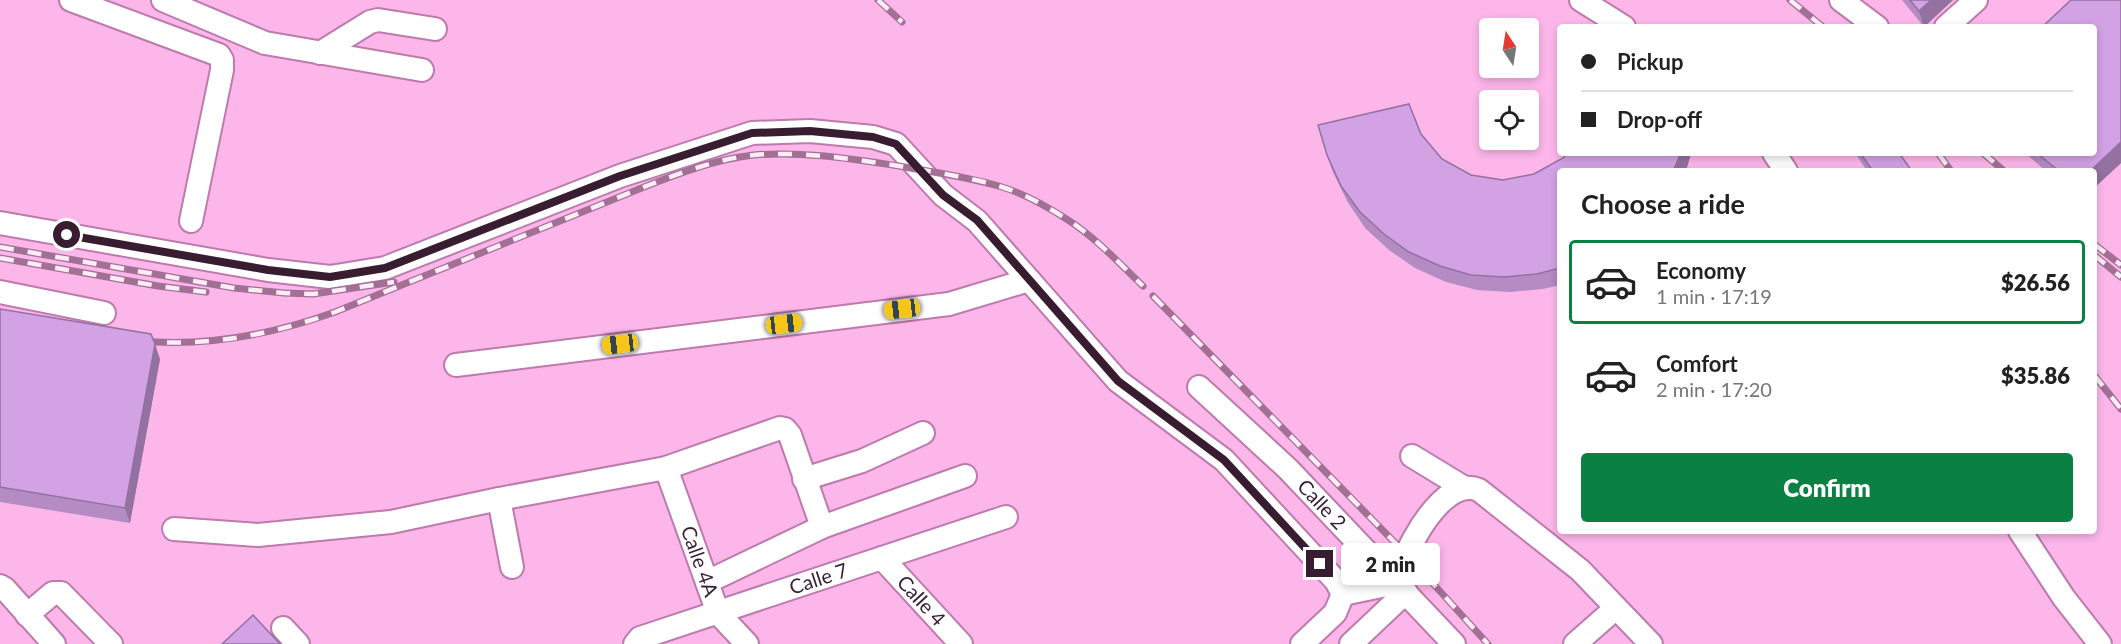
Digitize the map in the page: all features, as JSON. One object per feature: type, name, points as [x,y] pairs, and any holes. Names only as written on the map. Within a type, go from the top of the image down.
[{"type":"street","points":[[71,0],[214,53],[222,60],[222,70],[191,221]]},
{"type":"street","points":[[163,0],[255,40],[422,70]]},
{"type":"street","points":[[1581,0],[1619,24]]},
{"type":"street","points":[[1841,0],[1873,24]]},
{"type":"street","points":[[1949,24],[1976,0]]},
{"type":"street","points":[[321,53],[370,22],[378,20],[435,29]]},
{"type":"street","points":[[0,223],[268,270],[330,277],[385,268],[620,176],[752,133],[810,131],[873,137],[896,144],[943,195],[977,220],[1118,381],[1224,460],[1336,581],[1343,594]]},
{"type":"street","points":[[456,364],[949,304],[1029,280]]},
{"type":"street","points":[[0,292],[104,313]]},
{"type":"street","name":"Calle 2","points":[[1199,387],[1288,469],[1454,644]]},
{"type":"street","points":[[174,529],[258,535],[391,522],[666,468],[780,428],[790,435],[822,528]]},
{"type":"street","points":[[804,479],[861,461],[923,433]]},
{"type":"street","points":[[1412,456],[1463,487]]},
{"type":"street","name":"Calle 4A","points":[[666,468],[718,613],[747,644]]},
{"type":"street","points":[[707,582],[822,528],[965,476]]},
{"type":"street","points":[[1361,641],[1401,587],[1413,539],[1436,508],[1450,494],[1463,487],[1472,487],[1479,490],[1580,570],[1651,644]]},
{"type":"street","points":[[499,499],[512,567]]},
{"type":"street","name":"Calle 7","points":[[634,644],[640,638],[1006,517]]},
{"type":"street","points":[[2022,534],[2064,598],[2100,644]]},
{"type":"street","name":"Calle 4","points":[[882,558],[961,644]]},
{"type":"street","points":[[0,586],[54,644]]},
{"type":"street","points":[[1343,594],[1401,587]]},
{"type":"street","points":[[27,615],[52,593],[61,593],[111,644]]},
{"type":"street","points":[[1302,644],[1335,613],[1343,594]]},
{"type":"street","points":[[1575,644],[1616,608]]},
{"type":"building","points":[[1910,0],[1931,0],[1919,11]]},
{"type":"building","points":[[2071,0],[2121,0],[2121,142],[2093,168],[2055,168],[2041,156],[2097,156],[2097,24],[2045,24]]},
{"type":"building","points":[[1409,104],[1421,134],[1442,159],[1471,175],[1503,180],[1534,174],[1565,156],[1680,156],[1674,168],[1557,168],[1557,269],[1537,274],[1504,277],[1471,275],[1440,266],[1409,252],[1384,234],[1360,212],[1341,186],[1327,155],[1318,125]]},
{"type":"building","points":[[1862,156],[1901,156],[1910,168],[1871,168]]},
{"type":"building","points":[[0,309],[151,334],[155,344],[125,508],[0,487]]},
{"type":"building","points":[[253,615],[280,644],[222,644]]},
{"type":"railway","points":[[878,0],[902,22]]},
{"type":"railway","points":[[1790,0],[1819,24]]},
{"type":"railway","points":[[139,341],[214,341],[263,333],[311,320],[662,180],[713,163],[740,157],[772,154],[827,156],[899,166],[989,183],[1011,190],[1028,197],[1078,227],[1143,286]]},
{"type":"railway","points":[[1940,156],[1949,168]]},
{"type":"railway","points":[[1986,156],[2000,168]]},
{"type":"railway","points":[[2097,246],[2121,265]]},
{"type":"railway","points":[[0,247],[234,288],[284,293],[313,294],[394,282]]},
{"type":"railway","points":[[2097,257],[2121,277]]},
{"type":"railway","points":[[0,258],[158,286],[206,292]]},
{"type":"railway","points":[[1153,296],[1407,555],[1488,644]]},
{"type":"railway","points":[[2097,379],[2121,409]]},
{"type":"route","points":[[67,235],[268,270],[330,277],[385,268],[620,176],[752,133],[810,131],[873,137],[896,144],[943,195],[977,220],[1118,381],[1224,460],[1320,564]]}]
